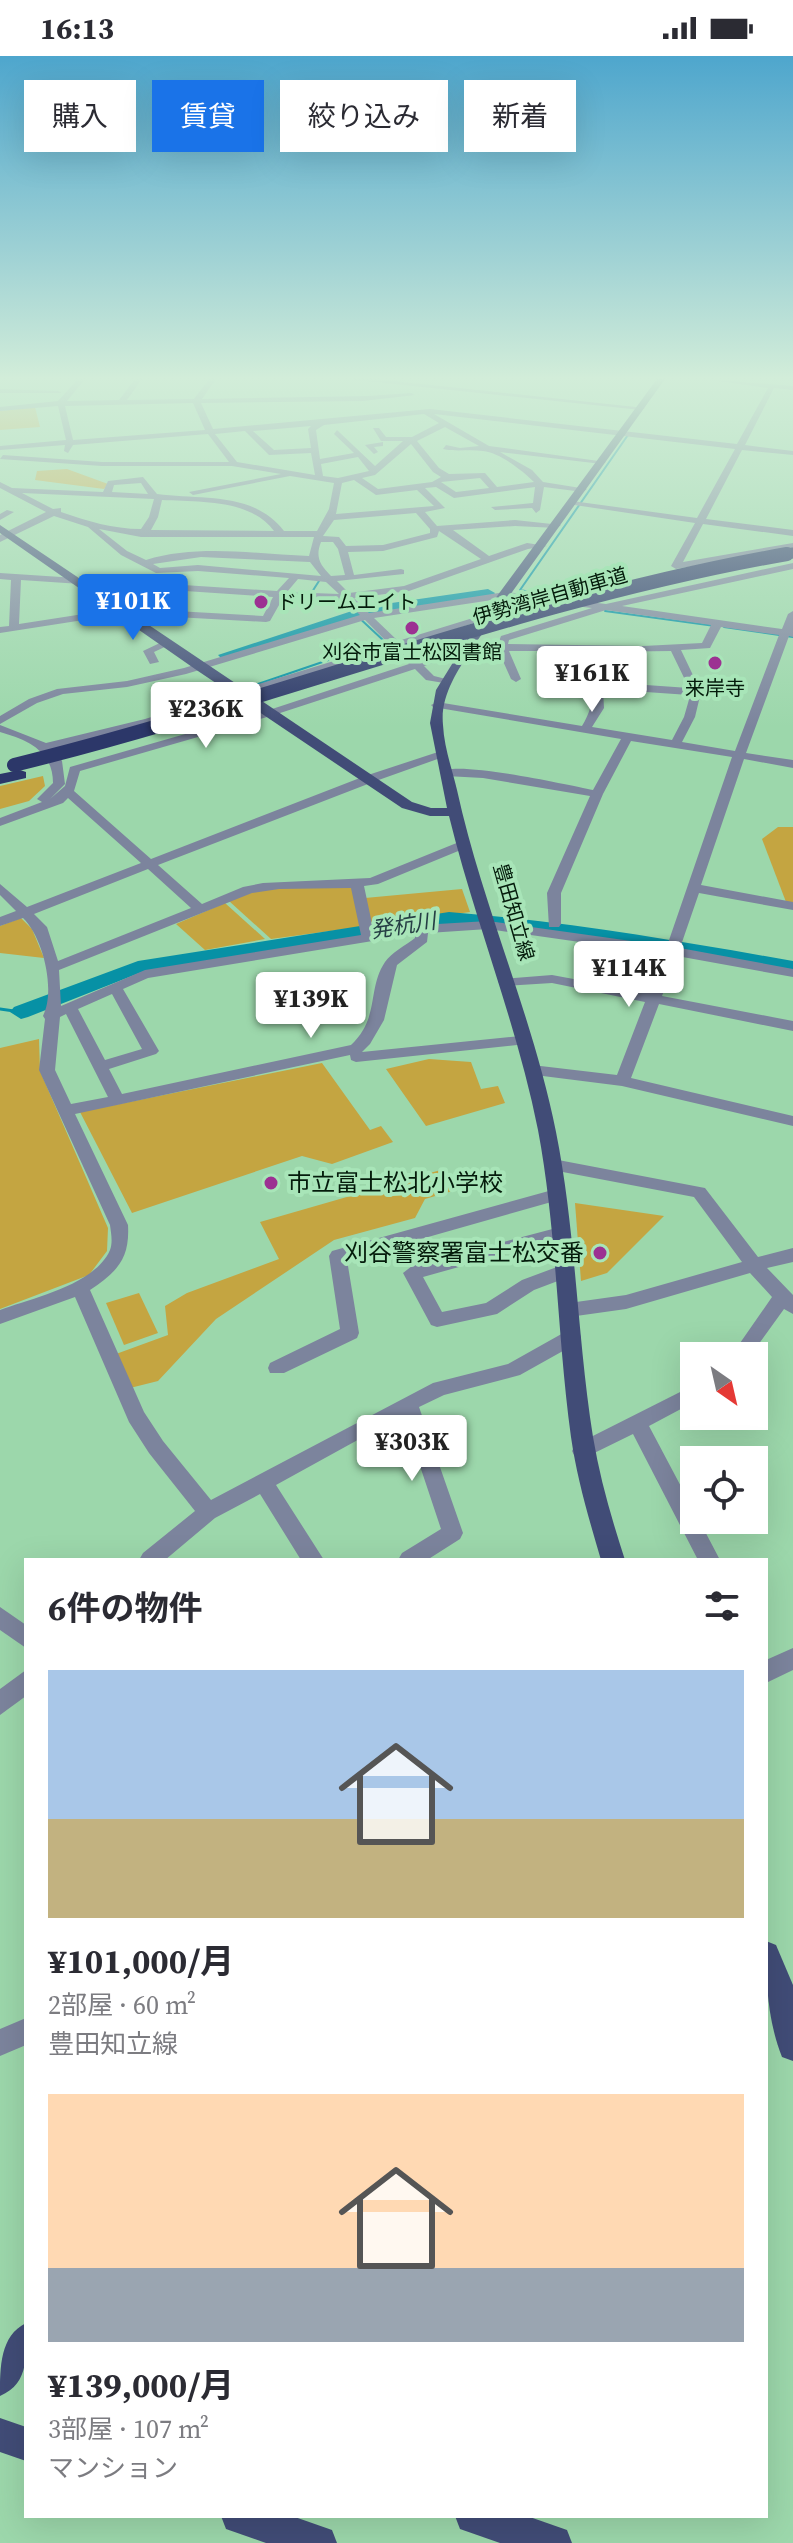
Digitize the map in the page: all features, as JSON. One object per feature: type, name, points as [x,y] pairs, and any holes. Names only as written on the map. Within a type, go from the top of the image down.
[{"type":"highway","name":"伊勢湾岸自動車道","points":[[0,779],[9,766],[551,604],[669,575],[793,553]]},
{"type":"highway","name":"伊勢湾岸自動車道","points":[[9,766],[214,722],[629,593],[793,563]]},
{"type":"main road","points":[[437,705],[446,682],[490,616],[557,525],[576,505],[580,495]]},
{"type":"main road","points":[[3,534],[122,611],[242,698],[270,713],[407,805],[430,812],[456,812]]},
{"type":"main road","name":"豊田知立線","points":[[437,705],[437,732],[464,844],[532,1070],[553,1165],[582,1451],[596,1514],[612,1558]]},
{"type":"main road","points":[[768,1959],[779,1983],[793,2046]]},
{"type":"main road","points":[[0,2435],[24,2443]]},
{"type":"main road","points":[[245,2518],[319,2543]]},
{"type":"main road","points":[[479,2518],[554,2543]]},
{"type":"street","points":[[0,517],[10,508],[15,495]]},
{"type":"street","points":[[22,495],[52,512],[87,524],[141,534],[280,532],[336,539],[343,549],[350,578]]},
{"type":"street","points":[[78,504],[106,495]]},
{"type":"street","points":[[135,495],[246,506],[269,518],[280,532]]},
{"type":"street","points":[[158,496],[164,495]]},
{"type":"street","points":[[313,559],[317,536],[332,517],[336,495]]},
{"type":"street","points":[[332,517],[441,508],[427,495]]},
{"type":"street","points":[[495,507],[536,508],[538,495]]},
{"type":"street","points":[[714,495],[676,566],[793,546]]},
{"type":"street","points":[[141,534],[150,528],[158,496]]},
{"type":"street","points":[[576,505],[793,533]]},
{"type":"street","points":[[3,534],[65,508]]},
{"type":"street","points":[[419,511],[439,529],[487,559]]},
{"type":"street","points":[[343,549],[393,546],[434,535],[439,529],[515,523],[557,525]]},
{"type":"street","points":[[87,524],[124,553],[148,564],[173,582],[156,611]]},
{"type":"street","points":[[163,534],[165,557]]},
{"type":"street","points":[[419,540],[417,548],[421,553]]},
{"type":"street","points":[[393,546],[402,558],[401,572],[428,603]]},
{"type":"street","points":[[0,576],[347,596],[413,586],[527,546],[542,546]]},
{"type":"street","points":[[136,568],[165,557],[201,554],[313,559],[430,678],[446,682]]},
{"type":"street","points":[[516,679],[502,647],[505,638],[663,592],[793,563]]},
{"type":"street","points":[[159,571],[198,568],[297,575],[333,582],[367,582]]},
{"type":"street","points":[[78,581],[123,572]]},
{"type":"street","points":[[333,582],[401,572]]},
{"type":"street","points":[[0,630],[122,611],[266,619],[280,594],[297,575]]},
{"type":"street","points":[[14,627],[16,577]]},
{"type":"street","points":[[654,613],[663,592]]},
{"type":"street","points":[[0,721],[24,706],[61,691],[127,684],[199,667],[362,612],[428,603],[505,595],[654,613],[787,635]]},
{"type":"street","points":[[622,1081],[673,947],[758,700],[793,614]]},
{"type":"street","points":[[46,747],[242,698],[396,644],[490,616]]},
{"type":"street","points":[[0,822],[46,807],[67,793],[74,769],[270,713],[470,647],[706,646],[717,625]]},
{"type":"street","points":[[154,662],[148,651],[166,644]]},
{"type":"street","points":[[584,731],[598,708],[598,685],[590,648]]},
{"type":"street","points":[[674,648],[691,674],[696,692],[696,706],[675,745]]},
{"type":"street","points":[[598,685],[696,692]]},
{"type":"street","points":[[6,703],[24,706]]},
{"type":"street","points":[[437,705],[793,764]]},
{"type":"street","points":[[0,728],[26,735],[46,747],[55,759],[60,775],[59,784],[40,800],[0,814]]},
{"type":"street","points":[[554,924],[554,893],[597,794],[627,738]]},
{"type":"street","points":[[0,922],[369,779],[442,754]]},
{"type":"street","points":[[446,772],[483,774],[597,794]]},
{"type":"street","points":[[67,793],[201,910]]},
{"type":"street","points":[[54,967],[265,885],[357,884],[373,881],[464,844]]},
{"type":"street","points":[[357,884],[368,937]]},
{"type":"street","points":[[0,888],[40,927],[54,967],[55,990],[47,1070],[119,1225],[121,1247],[106,1272],[80,1287],[0,1317]]},
{"type":"street","points":[[693,888],[793,906]]},
{"type":"street","points":[[485,916],[793,964]]},
{"type":"street","points":[[50,1016],[145,974],[485,916],[554,924],[793,973]]},
{"type":"street","points":[[65,1111],[356,1049],[369,1038],[377,1022],[391,963],[422,939],[421,929]]},
{"type":"street","points":[[505,982],[552,979],[793,1026]]},
{"type":"street","points":[[101,1066],[151,1051],[115,987]]},
{"type":"street","points":[[70,1007],[118,1100]]},
{"type":"street","points":[[356,1057],[521,1041]]},
{"type":"street","points":[[532,1070],[622,1081],[793,1121]]},
{"type":"street","points":[[553,1165],[699,1192],[753,1264],[788,1302],[752,1342]]},
{"type":"street","points":[[277,1368],[350,1333],[338,1256],[556,1195]]},
{"type":"street","points":[[560,1233],[412,1273],[437,1320],[491,1309],[528,1285],[565,1271]]},
{"type":"street","points":[[569,1310],[591,1309],[690,1286],[753,1264],[793,1255]]},
{"type":"street","points":[[80,1287],[136,1416],[156,1447],[208,1512]]},
{"type":"street","points":[[152,1558],[208,1512],[408,1403],[440,1388],[513,1370],[572,1337]]},
{"type":"street","points":[[582,1451],[680,1401]]},
{"type":"street","points":[[408,1403],[453,1533],[412,1558]]},
{"type":"street","points":[[638,1424],[708,1558]]},
{"type":"street","points":[[263,1481],[312,1558]]},
{"type":"street","points":[[0,1617],[24,1636]]},
{"type":"street","points":[[768,1670],[793,1658]]},
{"type":"street","points":[[0,1704],[24,1683]]},
{"type":"street","points":[[0,2043],[24,2032]]},
{"type":"shaded area","points":[[43,776],[45,786],[29,801],[0,809],[0,786]]},
{"type":"shaded area","points":[[778,827],[793,827],[793,902],[786,902],[762,839]]},
{"type":"shaded area","points":[[353,887],[360,927],[271,939],[229,901],[261,888]]},
{"type":"shaded area","points":[[462,889],[470,912],[370,926],[365,898]]},
{"type":"shaded area","points":[[225,903],[265,939],[205,950],[176,924]]},
{"type":"shaded area","points":[[21,918],[32,929],[44,958],[0,953],[0,926]]},
{"type":"shaded area","points":[[39,1039],[40,1071],[108,1228],[107,1251],[89,1275],[0,1309],[0,1048]]},
{"type":"shaded area","points":[[429,1059],[471,1062],[481,1089],[498,1086],[505,1103],[426,1126],[386,1069]]},
{"type":"shaded area","points":[[322,1063],[370,1130],[381,1126],[393,1142],[332,1164],[302,1156],[132,1213],[80,1112]]},
{"type":"shaded area","points":[[444,1169],[456,1190],[425,1199],[415,1218],[334,1240],[216,1319],[158,1381],[130,1388],[116,1354],[168,1335],[165,1306],[187,1293],[279,1259],[260,1222]]},
{"type":"shaded area","points":[[575,1203],[664,1216],[607,1273],[581,1281]]},
{"type":"shaded area","points":[[139,1293],[158,1333],[124,1345],[106,1303]]},
{"type":"waterway","points":[[545,595],[520,590],[586,495]]},
{"type":"waterway","points":[[310,595],[319,581]]},
{"type":"waterway","points":[[226,655],[364,611],[488,593]]},
{"type":"waterway","points":[[258,684],[384,641],[340,600],[307,599]]},
{"type":"waterway","points":[[605,611],[715,626]]},
{"type":"waterway","points":[[724,627],[793,637]]},
{"type":"waterway","name":"発杭川","points":[[21,1012],[138,967],[449,918],[503,922],[686,948],[793,967]]},
{"type":"waterway","points":[[0,1009],[21,1012]]},
{"type":"place","name":"ドリームエイト","points":[[261,602]]},
{"type":"place","name":"刈谷市富士松図書館","points":[[412,628]]},
{"type":"place","name":"来岸寺","points":[[715,663]]},
{"type":"place","name":"市立富士松北小学校","points":[[271,1183]]},
{"type":"place","name":"刈谷警察署富士松交番","points":[[600,1253]]}]
